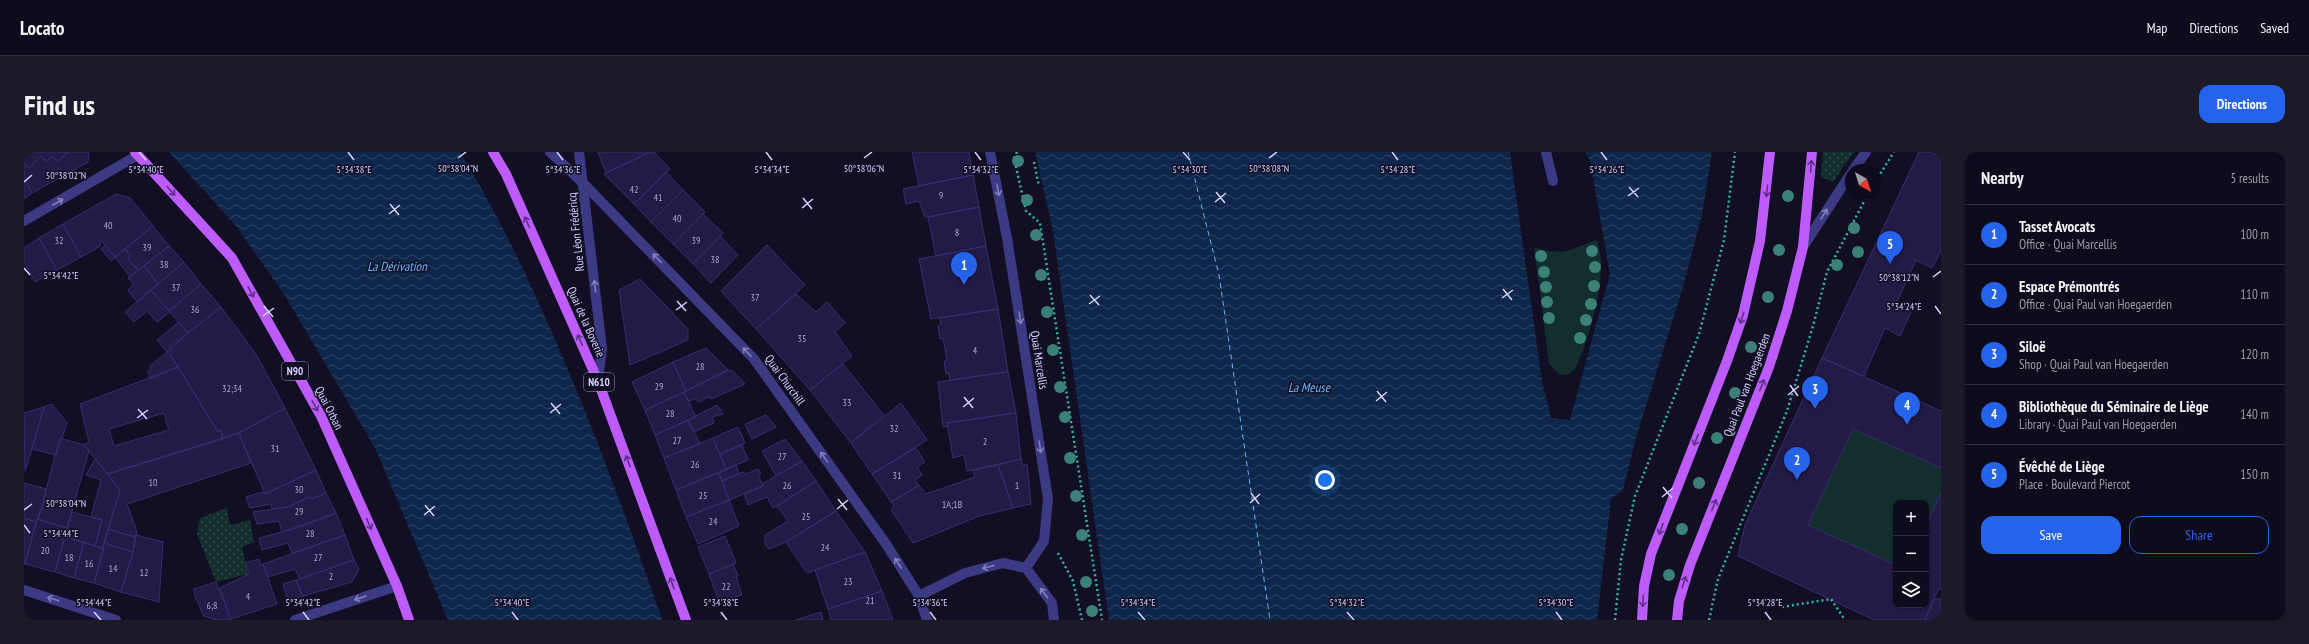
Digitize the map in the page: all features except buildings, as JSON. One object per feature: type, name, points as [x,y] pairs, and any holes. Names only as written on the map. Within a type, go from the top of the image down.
[{"type":"main road","name":"Quai de la Boverie","points":[[492,152],[506,174],[598,380],[686,620]]},
{"type":"main road","points":[[1642,620],[1644,586],[1651,554],[1727,361],[1750,290],[1760,241],[1770,152]]},
{"type":"main road","name":"Quai Paul van Hoegaerden","points":[[1677,620],[1679,601],[1690,565],[1778,341],[1803,246],[1812,152]]},
{"type":"main road","name":"Quai Orban","points":[[137,154],[232,258],[320,416],[397,586],[408,620]]},
{"type":"street","points":[[550,152],[584,183]]},
{"type":"street","name":"Rue Léon Frédéricq","points":[[579,152],[584,183],[602,349],[598,380]]},
{"type":"street","name":"Quai Marcellis","points":[[990,152],[1007,238],[1048,499],[1044,541],[1026,568]]},
{"type":"street","points":[[1546,152],[1553,181]]},
{"type":"street","points":[[1857,164],[1866,152]]},
{"type":"street","points":[[24,222],[137,154]]},
{"type":"street","points":[[1803,246],[1845,182]]},
{"type":"street","name":"Quai Churchill","points":[[584,183],[754,359],[886,544],[919,596],[927,620]]},
{"type":"street","points":[[919,596],[965,573],[1002,563],[1026,568],[1052,603],[1054,620]]},
{"type":"street","points":[[295,620],[397,586]]},
{"type":"street","points":[[24,590],[116,620]]},
{"type":"path","points":[[1017,152],[1014,158],[1026,211],[1040,223],[1102,620]]},
{"type":"path","points":[[1615,620],[1621,560],[1635,496],[1699,334],[1724,240],[1735,152]]},
{"type":"path","points":[[1881,173],[1894,152]]},
{"type":"path","points":[[1034,162],[1039,186]]},
{"type":"path","points":[[1709,620],[1718,579],[1787,410],[1813,326],[1827,272],[1865,200]]},
{"type":"path","points":[[1057,551],[1073,581],[1082,620]]},
{"type":"path","points":[[1782,607],[1831,600],[1844,620]]},
{"type":"green space","points":[[1823,152],[1854,152],[1833,182],[1821,177]]},
{"type":"green space","points":[[1597,240],[1601,258],[1601,274],[1597,302],[1590,331],[1575,369],[1569,374],[1560,375],[1549,364],[1534,247],[1553,252],[1560,252],[1574,249]]},
{"type":"green space","points":[[1853,429],[1941,468],[1941,492],[1929,519],[1929,500],[1893,500],[1893,564],[1808,525]]},
{"type":"green space","points":[[227,508],[230,525],[250,520],[254,542],[242,547],[248,574],[216,582],[197,534],[200,518]]},
{"type":"water","name":"La Dérivation","points":[[169,152],[460,152],[503,228],[564,360],[615,489],[662,620],[448,620],[375,448],[284,294],[236,226]]},
{"type":"water","name":"La Meuse","points":[[1035,152],[1510,152],[1542,382],[1551,418],[1570,420],[1610,274],[1590,160],[1585,152],[1712,152],[1702,215],[1683,287],[1636,438],[1623,490],[1611,499],[1597,620],[1109,620],[1053,231]]},
{"type":"ferry route","points":[[1188,152],[1219,275],[1270,620]]},
{"type":"place","name":"Évêché de Liège","points":[[1890,264]]},
{"type":"place","name":"Tasset Avocats","points":[[964,285]]},
{"type":"place","name":"Siloë","points":[[1815,409]]},
{"type":"place","name":"Bibliothèque du Séminaire de Liège","points":[[1907,425]]},
{"type":"place","name":"Espace Prémontrés","points":[[1797,480]]}]
